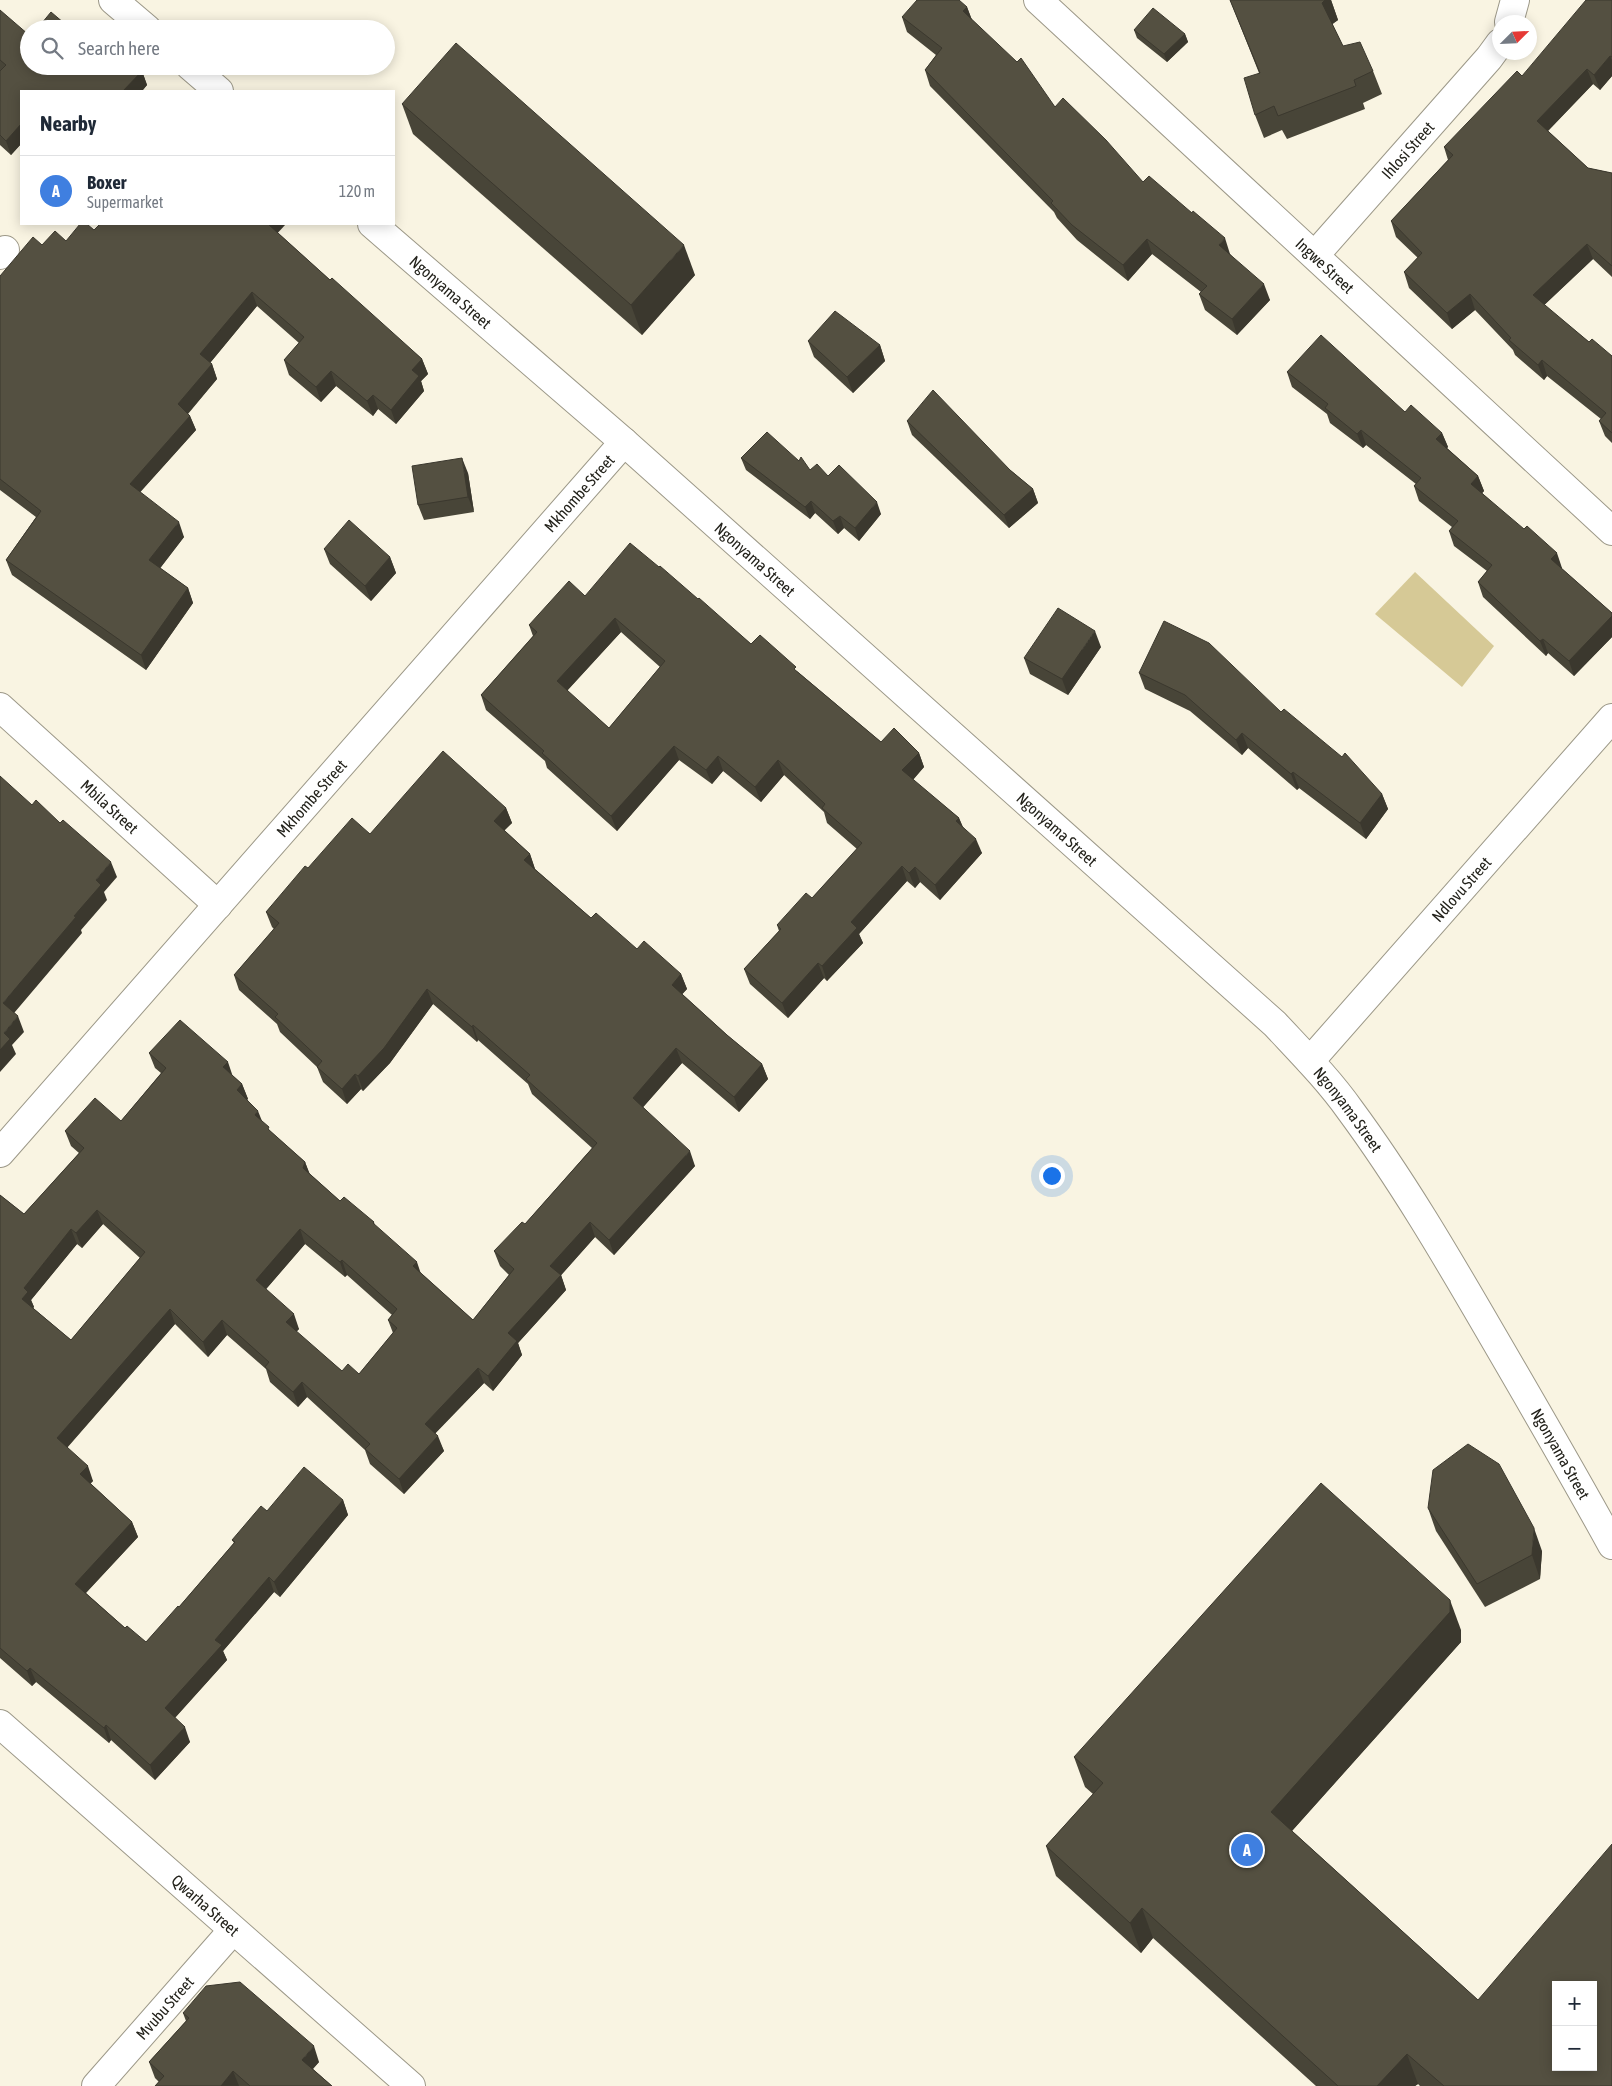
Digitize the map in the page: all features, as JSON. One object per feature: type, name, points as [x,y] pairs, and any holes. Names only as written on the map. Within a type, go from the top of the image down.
[{"type":"street","points":[[114,0],[137,20]]},
{"type":"street","name":"Ingwe Street","points":[[1038,0],[1612,531]]},
{"type":"street","points":[[1511,15],[1515,0]]},
{"type":"street","name":"Ihlosi Street","points":[[1315,255],[1492,53]]},
{"type":"street","points":[[200,75],[218,90]]},
{"type":"street","name":"Ngonyama Street","points":[[373,225],[624,442],[1275,1024],[1310,1061],[1349,1109],[1385,1160],[1444,1253],[1612,1545]]},
{"type":"street","name":"Mkhombe Street","points":[[0,1153],[624,442]]},
{"type":"street","name":"Mbila Street","points":[[0,707],[218,905]]},
{"type":"street","name":"Ndlovu Street","points":[[1310,1061],[1612,718]]},
{"type":"street","name":"Qwarha Street","points":[[0,1724],[411,2086]]},
{"type":"street","name":"Mvubu Street","points":[[96,2086],[233,1930]]},
{"type":"shaded area","points":[[1415,572],[1494,646],[1462,687],[1375,614]]},
{"type":"building","points":[[917,0],[959,0],[967,7],[963,11],[1017,62],[1021,58],[1055,107],[1063,98],[1106,140],[1143,182],[1149,176],[1192,213],[1193,211],[1225,238],[1219,245],[1264,284],[1232,319],[1199,294],[1207,286],[1147,239],[1123,265],[1072,225],[1051,203],[1053,201],[925,70],[942,48],[902,17]]},
{"type":"building","points":[[1230,0],[1325,0],[1322,3],[1343,46],[1360,42],[1373,71],[1354,80],[1356,86],[1278,116],[1274,106],[1255,115],[1244,78],[1260,73]]},
{"type":"building","points":[[1586,0],[1612,0],[1612,57],[1610,56],[1594,75],[1587,69],[1537,121],[1588,168],[1612,173],[1612,266],[1587,244],[1533,295],[1589,342],[1592,339],[1612,356],[1612,433],[1599,421],[1606,413],[1542,360],[1538,365],[1509,340],[1511,338],[1470,294],[1447,313],[1404,272],[1422,253],[1391,221],[1453,155],[1444,147],[1517,71],[1522,76]]},
{"type":"building","points":[[1153,8],[1185,34],[1164,54],[1134,30]]},
{"type":"building","points":[[0,10],[20,27],[20,75],[138,75],[124,90],[20,90],[20,125],[6,141],[0,135],[0,71],[6,65],[0,60]]},
{"type":"building","points":[[51,12],[60,20],[44,20]]},
{"type":"building","points":[[456,43],[684,245],[631,305],[402,104]]},
{"type":"building","points":[[79,225],[88,225],[94,230],[99,225],[269,225],[330,280],[332,278],[422,359],[412,370],[419,376],[391,410],[373,395],[367,401],[331,371],[316,387],[284,360],[304,337],[252,292],[200,354],[212,364],[178,404],[190,416],[130,484],[179,522],[149,560],[188,588],[141,655],[6,560],[41,511],[0,479],[0,276],[33,237],[42,245],[55,231],[66,241]]},
{"type":"building","points":[[835,311],[880,345],[847,377],[808,341]]},
{"type":"building","points":[[1321,335],[1405,412],[1411,405],[1442,433],[1436,439],[1478,476],[1471,484],[1524,529],[1527,526],[1557,553],[1551,559],[1612,613],[1612,616],[1569,661],[1543,639],[1540,641],[1478,582],[1492,565],[1449,531],[1458,521],[1414,486],[1421,478],[1361,430],[1357,434],[1325,408],[1328,404],[1287,372]]},
{"type":"building","points":[[933,390],[1010,470],[1033,489],[1004,515],[907,421]]},
{"type":"building","points":[[767,432],[799,461],[801,457],[810,470],[817,464],[828,476],[839,465],[877,502],[855,528],[840,516],[833,521],[811,501],[805,507],[741,458]]},
{"type":"building","points":[[462,458],[468,497],[418,505],[412,466]]},
{"type":"building","points":[[349,520],[390,557],[365,586],[324,549]]},
{"type":"building","points":[[630,543],[699,598],[751,644],[760,635],[796,667],[794,669],[881,742],[894,728],[919,753],[902,770],[959,818],[956,821],[976,839],[935,885],[915,867],[909,873],[902,866],[851,922],[857,928],[822,966],[818,963],[782,1003],[744,969],[781,929],[777,925],[806,893],[812,898],[862,843],[822,808],[825,804],[778,760],[755,787],[718,756],[706,770],[674,746],[611,816],[542,753],[544,751],[481,695],[537,632],[529,625],[569,581],[585,596]],"holes":[[[615,618],[665,661],[609,728],[557,681]]]},
{"type":"building","points":[[1058,608],[1095,631],[1062,679],[1024,658]]},
{"type":"building","points":[[1164,621],[1209,643],[1281,712],[1284,709],[1342,757],[1345,753],[1382,794],[1360,823],[1293,772],[1291,774],[1242,733],[1236,740],[1185,695],[1139,673]]},
{"type":"building","points":[[443,751],[506,808],[494,821],[530,854],[524,860],[591,918],[596,913],[637,949],[644,941],[681,974],[672,985],[762,1064],[734,1097],[676,1048],[633,1098],[690,1151],[609,1240],[590,1222],[550,1266],[561,1275],[508,1333],[517,1341],[488,1376],[478,1368],[425,1424],[438,1436],[399,1479],[365,1449],[370,1444],[302,1382],[293,1392],[265,1367],[269,1362],[222,1320],[203,1342],[170,1309],[57,1438],[88,1466],[80,1474],[132,1522],[75,1584],[125,1628],[127,1626],[146,1642],[235,1542],[232,1540],[261,1506],[267,1511],[304,1467],[343,1500],[274,1582],[269,1577],[215,1640],[222,1645],[165,1708],[185,1727],[150,1765],[106,1725],[104,1728],[30,1668],[27,1671],[0,1648],[0,1195],[24,1214],[84,1148],[65,1131],[95,1098],[121,1121],[166,1068],[149,1053],[180,1020],[228,1062],[223,1067],[242,1084],[237,1090],[258,1111],[255,1115],[269,1127],[268,1129],[305,1162],[303,1168],[340,1201],[344,1197],[374,1222],[417,1262],[413,1266],[473,1320],[514,1269],[494,1251],[522,1222],[525,1224],[597,1143],[526,1079],[530,1075],[473,1025],[472,1027],[427,989],[384,1048],[358,1076],[355,1074],[342,1089],[317,1067],[322,1061],[275,1017],[278,1014],[234,975],[279,923],[266,912],[305,866],[308,868],[352,818],[370,834]],"holes":[[[97,1210],[145,1252],[71,1340],[22,1299],[28,1292],[24,1288],[71,1229],[76,1233]],[[300,1229],[340,1262],[342,1260],[397,1309],[388,1320],[397,1328],[359,1374],[348,1364],[342,1371],[286,1322],[294,1314],[256,1280]]]},
{"type":"building","points":[[0,776],[32,805],[36,800],[60,823],[63,820],[111,862],[96,880],[101,885],[3,1003],[18,1016],[4,1033],[10,1039],[0,1050]]},
{"type":"building","points":[[1468,1444],[1499,1464],[1534,1528],[1532,1555],[1477,1584],[1428,1508],[1433,1470]]},
{"type":"building","points":[[1321,1483],[1450,1600],[1450,1612],[1271,1812],[1478,2000],[1612,1844],[1612,2086],[1444,2086],[1407,2054],[1377,2086],[1338,2086],[1142,1908],[1130,1923],[1046,1846],[1103,1783],[1074,1757]]},
{"type":"building","points":[[240,1982],[314,2046],[302,2060],[332,2086],[250,2086],[233,2071],[221,2086],[155,2086],[164,2076],[149,2062],[189,2018],[183,2013],[206,1986]]},
{"type":"place","name":"Boxer","points":[[1247,1850]]}]
